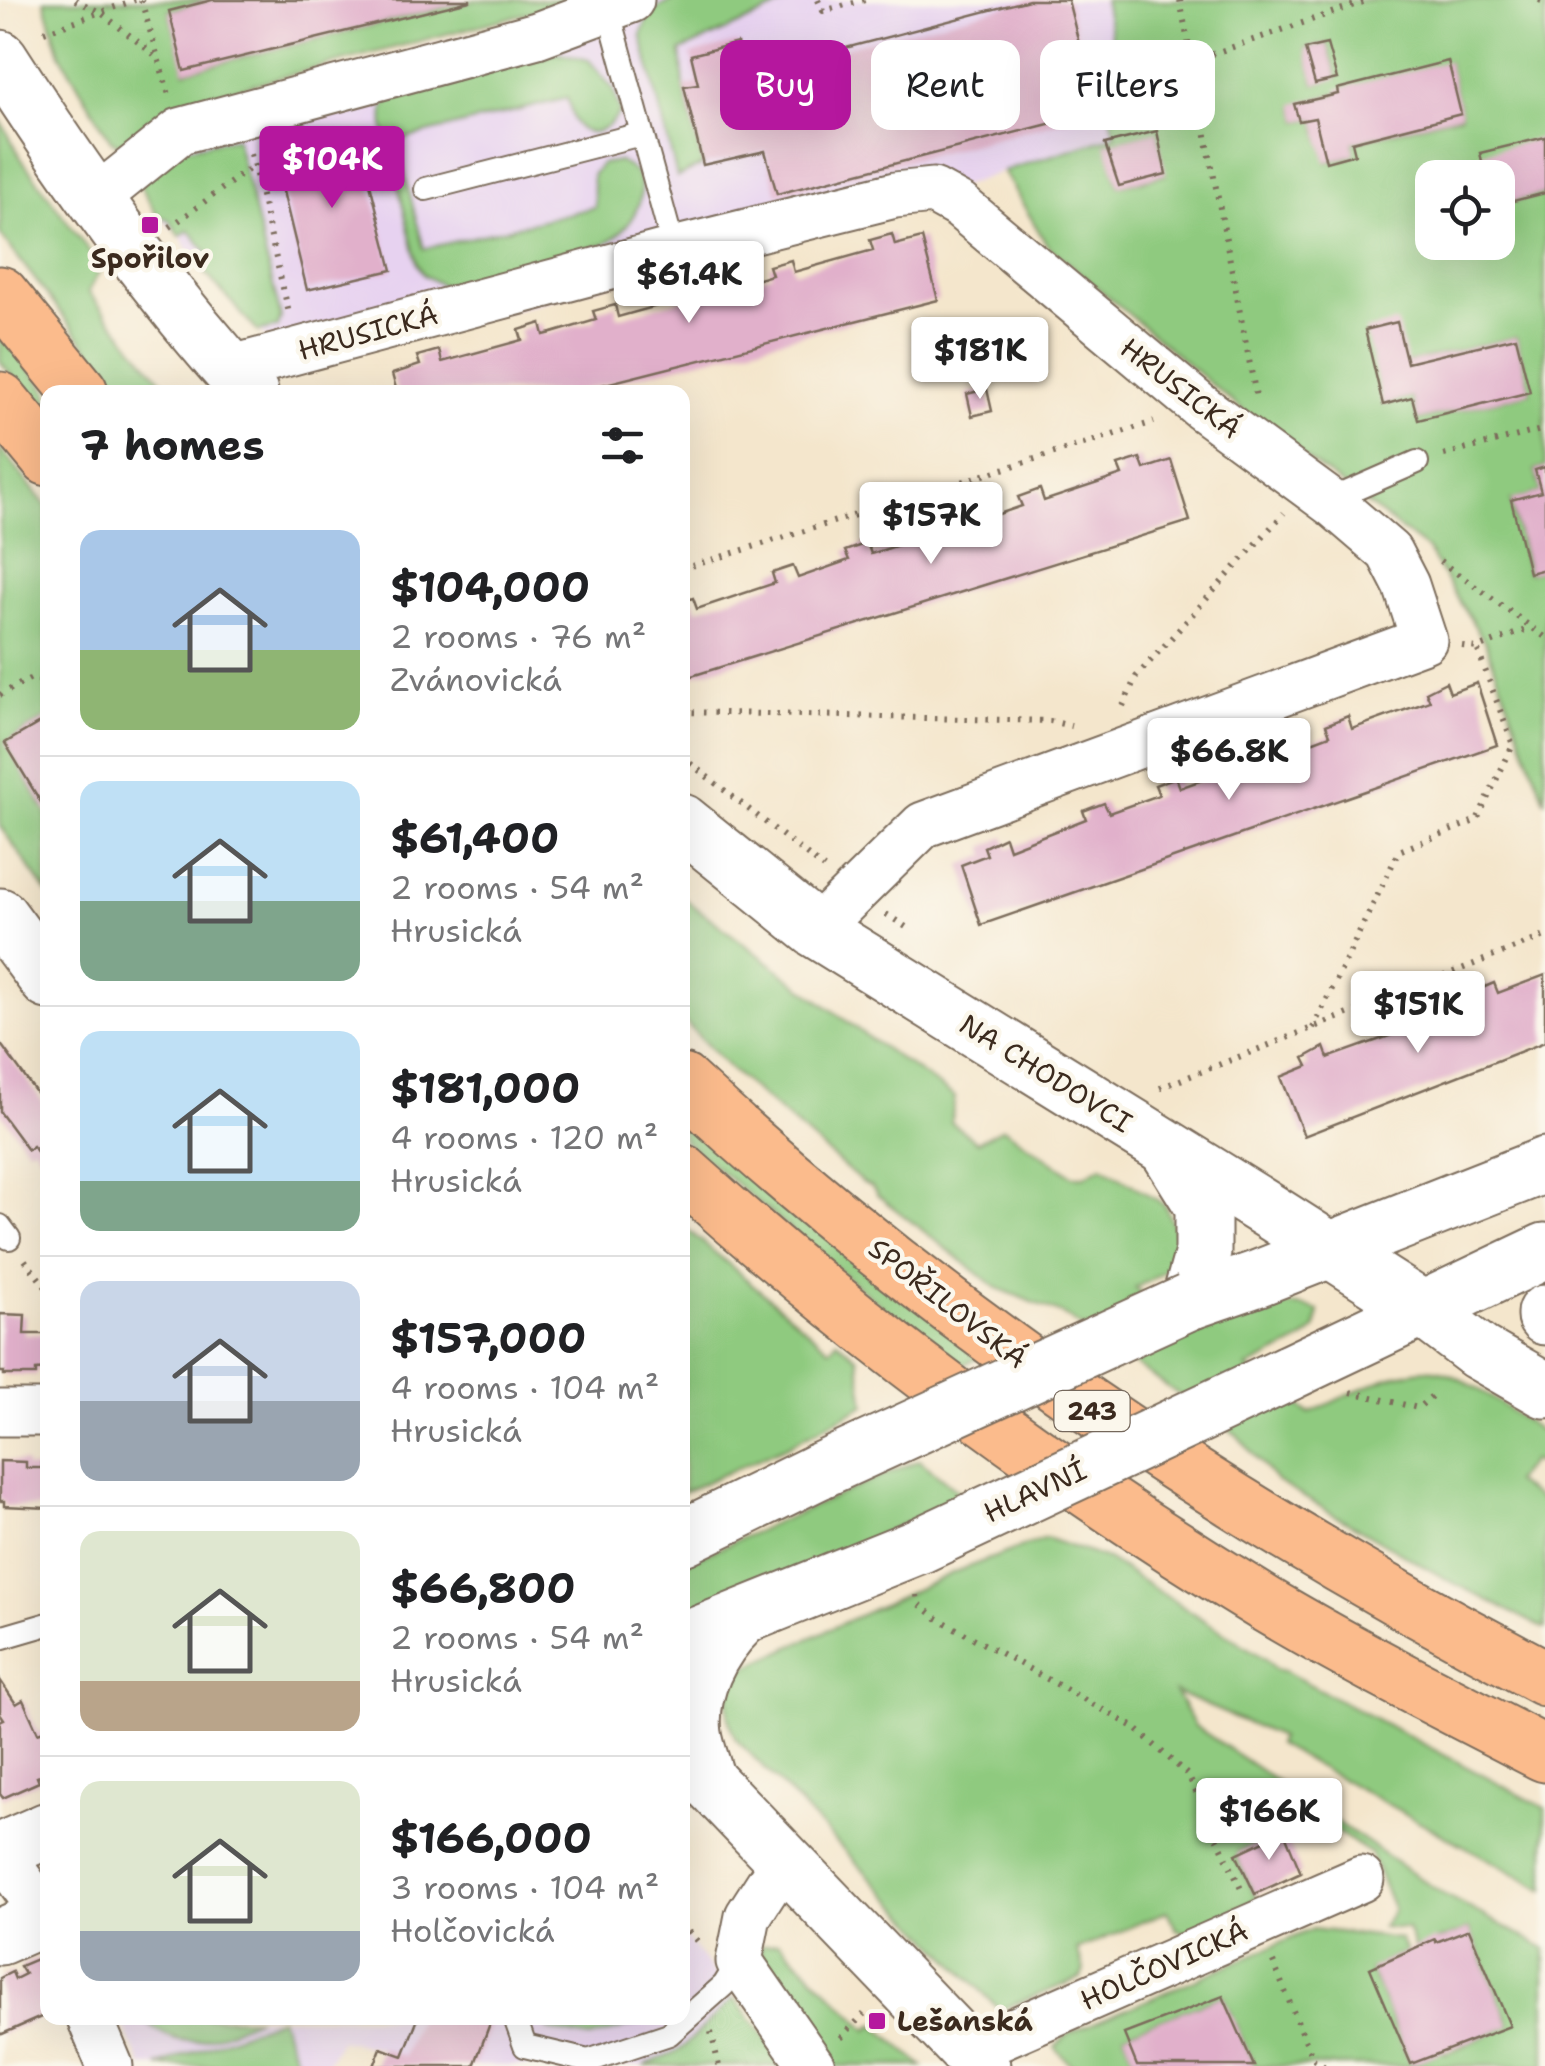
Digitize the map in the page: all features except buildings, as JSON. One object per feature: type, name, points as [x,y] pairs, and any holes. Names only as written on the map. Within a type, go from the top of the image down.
[{"type":"highway","points":[[0,294],[74,385]]},
{"type":"highway","points":[[0,400],[40,448]]},
{"type":"highway","name":"SPOŘILOVSKÁ","points":[[690,1089],[873,1246],[1077,1401],[1202,1484],[1342,1567],[1545,1678]]},
{"type":"highway","name":"243","points":[[690,1179],[896,1351],[1170,1544],[1356,1655],[1545,1754]]},
{"type":"street","points":[[94,200],[180,131],[537,35],[620,5]]},
{"type":"street","points":[[22,45],[94,200],[145,269],[240,381]]},
{"type":"street","name":"HRUSICKÁ","points":[[240,381],[298,351],[674,250],[895,195],[933,192],[975,218],[1201,407],[1321,495],[1389,552],[1406,585],[1424,640]]},
{"type":"street","points":[[834,910],[923,825],[1107,745],[1424,640]]},
{"type":"street","name":"NA CHODOVCI","points":[[690,827],[834,910],[1171,1123],[1330,1250],[1421,1308],[1480,1352],[1545,1390]]},
{"type":"street","points":[[0,916],[29,975]]},
{"type":"street","points":[[1171,1123],[1202,1206],[1203,1252],[1189,1302]]},
{"type":"street","points":[[690,1534],[1189,1302],[1545,1165]]},
{"type":"street","name":"HLAVNÍ","points":[[690,1638],[918,1564],[1288,1373],[1545,1251]]},
{"type":"street","points":[[0,1412],[40,1413]]},
{"type":"street","points":[[740,1620],[722,1637],[698,1688],[695,1767],[975,2059]]},
{"type":"street","points":[[40,1834],[0,1852],[40,1906]]},
{"type":"street","points":[[784,1860],[748,1916],[739,1961],[812,2066]]},
{"type":"street","name":"HOLČOVICKÁ","points":[[975,2059],[1360,1879]]},
{"type":"street","points":[[0,1937],[40,1919]]},
{"type":"street","points":[[93,2025],[110,2066]]},
{"type":"lane","points":[[620,5],[641,134],[674,250]]},
{"type":"lane","points":[[426,189],[641,134]]},
{"type":"lane","points":[[1321,495],[1344,494],[1417,462]]},
{"type":"lane","points":[[0,1638],[40,1626]]},
{"type":"lane","points":[[690,2005],[724,1985],[739,1961]]},
{"type":"lane","points":[[518,2025],[525,2046],[588,2061],[669,2034],[676,2025]]},
{"type":"path","points":[[75,0],[100,12],[159,59]]},
{"type":"path","points":[[22,45],[138,0],[180,131]]},
{"type":"path","points":[[818,0],[822,10],[865,0]]},
{"type":"path","points":[[1180,0],[1188,40]]},
{"type":"path","points":[[1215,53],[1368,0]]},
{"type":"path","points":[[241,114],[298,351]]},
{"type":"path","points":[[1205,130],[1257,402]]},
{"type":"path","points":[[161,233],[254,166]]},
{"type":"path","points":[[690,567],[1201,407]]},
{"type":"path","points":[[1417,462],[1545,429]]},
{"type":"path","points":[[690,712],[1050,721],[1107,745],[1136,677],[1321,495]]},
{"type":"path","points":[[1433,556],[1545,637]]},
{"type":"path","points":[[1424,640],[1477,648],[1532,628]]},
{"type":"path","points":[[1312,1028],[1399,851],[1476,820],[1513,745],[1477,648]]},
{"type":"path","points":[[0,695],[31,678],[40,680]]},
{"type":"path","points":[[690,765],[834,910],[916,934]]},
{"type":"path","points":[[1158,1089],[1545,936]]},
{"type":"path","points":[[1146,1083],[1158,1089],[1171,1123]]},
{"type":"path","points":[[1345,1389],[1408,1408],[1418,1408],[1433,1396]]},
{"type":"path","points":[[918,1564],[918,1602],[937,1618],[1134,1726],[1188,1775],[1249,1906]]},
{"type":"path","points":[[1266,1946],[1313,2060],[1325,2066]]},
{"type":"path","points":[[844,2034],[864,2014]]},
{"type":"shaded area","points":[[594,0],[1104,0],[1112,40],[1040,40],[1040,130],[1114,130],[1116,136],[910,205],[341,355],[316,370],[258,332],[199,267],[180,236],[157,215],[139,183],[185,113]]},
{"type":"shaded area","points":[[690,1943],[788,2066],[374,2066],[380,2048],[340,2040],[325,2066],[142,2066],[123,2025],[690,2025]]},
{"type":"green space","points":[[44,0],[212,0],[169,11],[185,71],[476,0],[577,0],[174,105],[122,145],[111,141],[60,54]]},
{"type":"green space","points":[[674,0],[794,0],[681,51],[684,86],[703,165],[677,177],[641,34],[651,11]]},
{"type":"green space","points":[[1104,0],[1545,0],[1545,137],[1511,160],[1415,160],[1415,260],[1515,260],[1515,201],[1545,193],[1545,467],[1535,470],[1541,492],[1511,501],[1528,573],[1545,569],[1545,801],[1486,644],[1427,549],[1237,406],[1047,245],[1003,171],[1116,135],[1114,130],[1215,130],[1215,40],[1112,40]],"holes":[[[1327,44],[1337,78],[1315,84],[1306,49]],[[1448,62],[1461,115],[1352,142],[1354,155],[1327,162],[1315,118],[1299,121],[1295,105]],[[1157,132],[1165,175],[1119,186],[1106,144]],[[1516,337],[1530,392],[1418,420],[1412,397],[1384,405],[1407,363]]]},
{"type":"green space","points":[[557,52],[589,60],[613,89],[620,112],[616,118],[599,131],[586,132],[575,122],[567,98],[396,141],[424,249],[595,207],[592,175],[601,164],[619,161],[638,176],[641,186],[634,215],[605,244],[443,286],[424,275],[417,264],[384,127],[387,101],[399,89]]},
{"type":"green space","points":[[0,119],[21,158],[101,268],[88,292],[165,385],[117,385],[0,234]]},
{"type":"green space","points":[[236,138],[281,317],[278,327],[258,332],[199,266],[211,257],[189,230],[180,236],[169,220],[157,215],[139,183],[179,149]]},
{"type":"green space","points":[[0,330],[43,385],[40,411],[0,361]]},
{"type":"green space","points":[[0,448],[40,498],[40,722],[6,743],[40,802],[40,882],[0,826]]},
{"type":"green space","points":[[690,903],[869,1038],[955,1097],[951,1122],[977,1142],[1003,1128],[1073,1176],[1084,1176],[1102,1166],[1165,1205],[1181,1245],[1169,1267],[1135,1288],[1198,1334],[1272,1307],[1319,1311],[1316,1328],[1303,1340],[1247,1368],[1309,1413],[1388,1378],[1436,1370],[1476,1388],[1545,1435],[1545,1464],[1531,1461],[1514,1482],[1545,1503],[1545,1629],[1446,1579],[1276,1481],[1237,1435],[1062,1314],[997,1288],[877,1195],[729,1068],[690,1027]]},
{"type":"green space","points":[[690,1121],[980,1357],[956,1368],[690,1146]]},
{"type":"green space","points":[[690,1232],[830,1349],[837,1341],[858,1358],[865,1405],[785,1447],[690,1489]]},
{"type":"green space","points":[[919,1460],[964,1496],[763,1589],[690,1615],[690,1560]]},
{"type":"green space","points":[[1046,1538],[1107,1559],[1267,1660],[1275,1669],[1545,1808],[1545,1890],[1277,1744],[1280,1737],[1175,1692],[1195,1726],[1443,1894],[1545,1948],[1545,2066],[1254,2066],[1223,1996],[1124,2034],[1137,2066],[1072,2066],[1055,2047],[1068,2034],[1313,1929],[1400,1939],[1406,1952],[1370,1969],[1411,2064],[1443,2051],[1445,2054],[1510,2025],[1469,1929],[1415,1949],[1407,1929],[1382,1927],[1394,1910],[1370,1853],[1317,1819],[1238,1851],[1236,1857],[1257,1899],[1186,1933],[1176,1929],[1167,1911],[1077,1950],[1084,1970],[1081,1978],[1000,2010],[736,1739],[728,1703],[732,1685],[742,1669],[957,1571]]},
{"type":"green space","points":[[779,1942],[868,2030],[874,2024],[923,2066],[827,2066],[762,1974],[760,1946]]},
{"type":"green space","points":[[734,1998],[788,2066],[644,2066],[681,2049]]},
{"type":"green space","points":[[152,2025],[241,2025],[213,2037],[185,2041]]},
{"type":"green space","points":[[262,2025],[283,2025],[299,2066],[157,2066]]},
{"type":"green space","points":[[546,2025],[634,2025],[590,2038],[548,2030]]},
{"type":"place","name":"Spořilov","points":[[150,225]]},
{"type":"place","name":"Lešanská","points":[[877,2021]]}]
